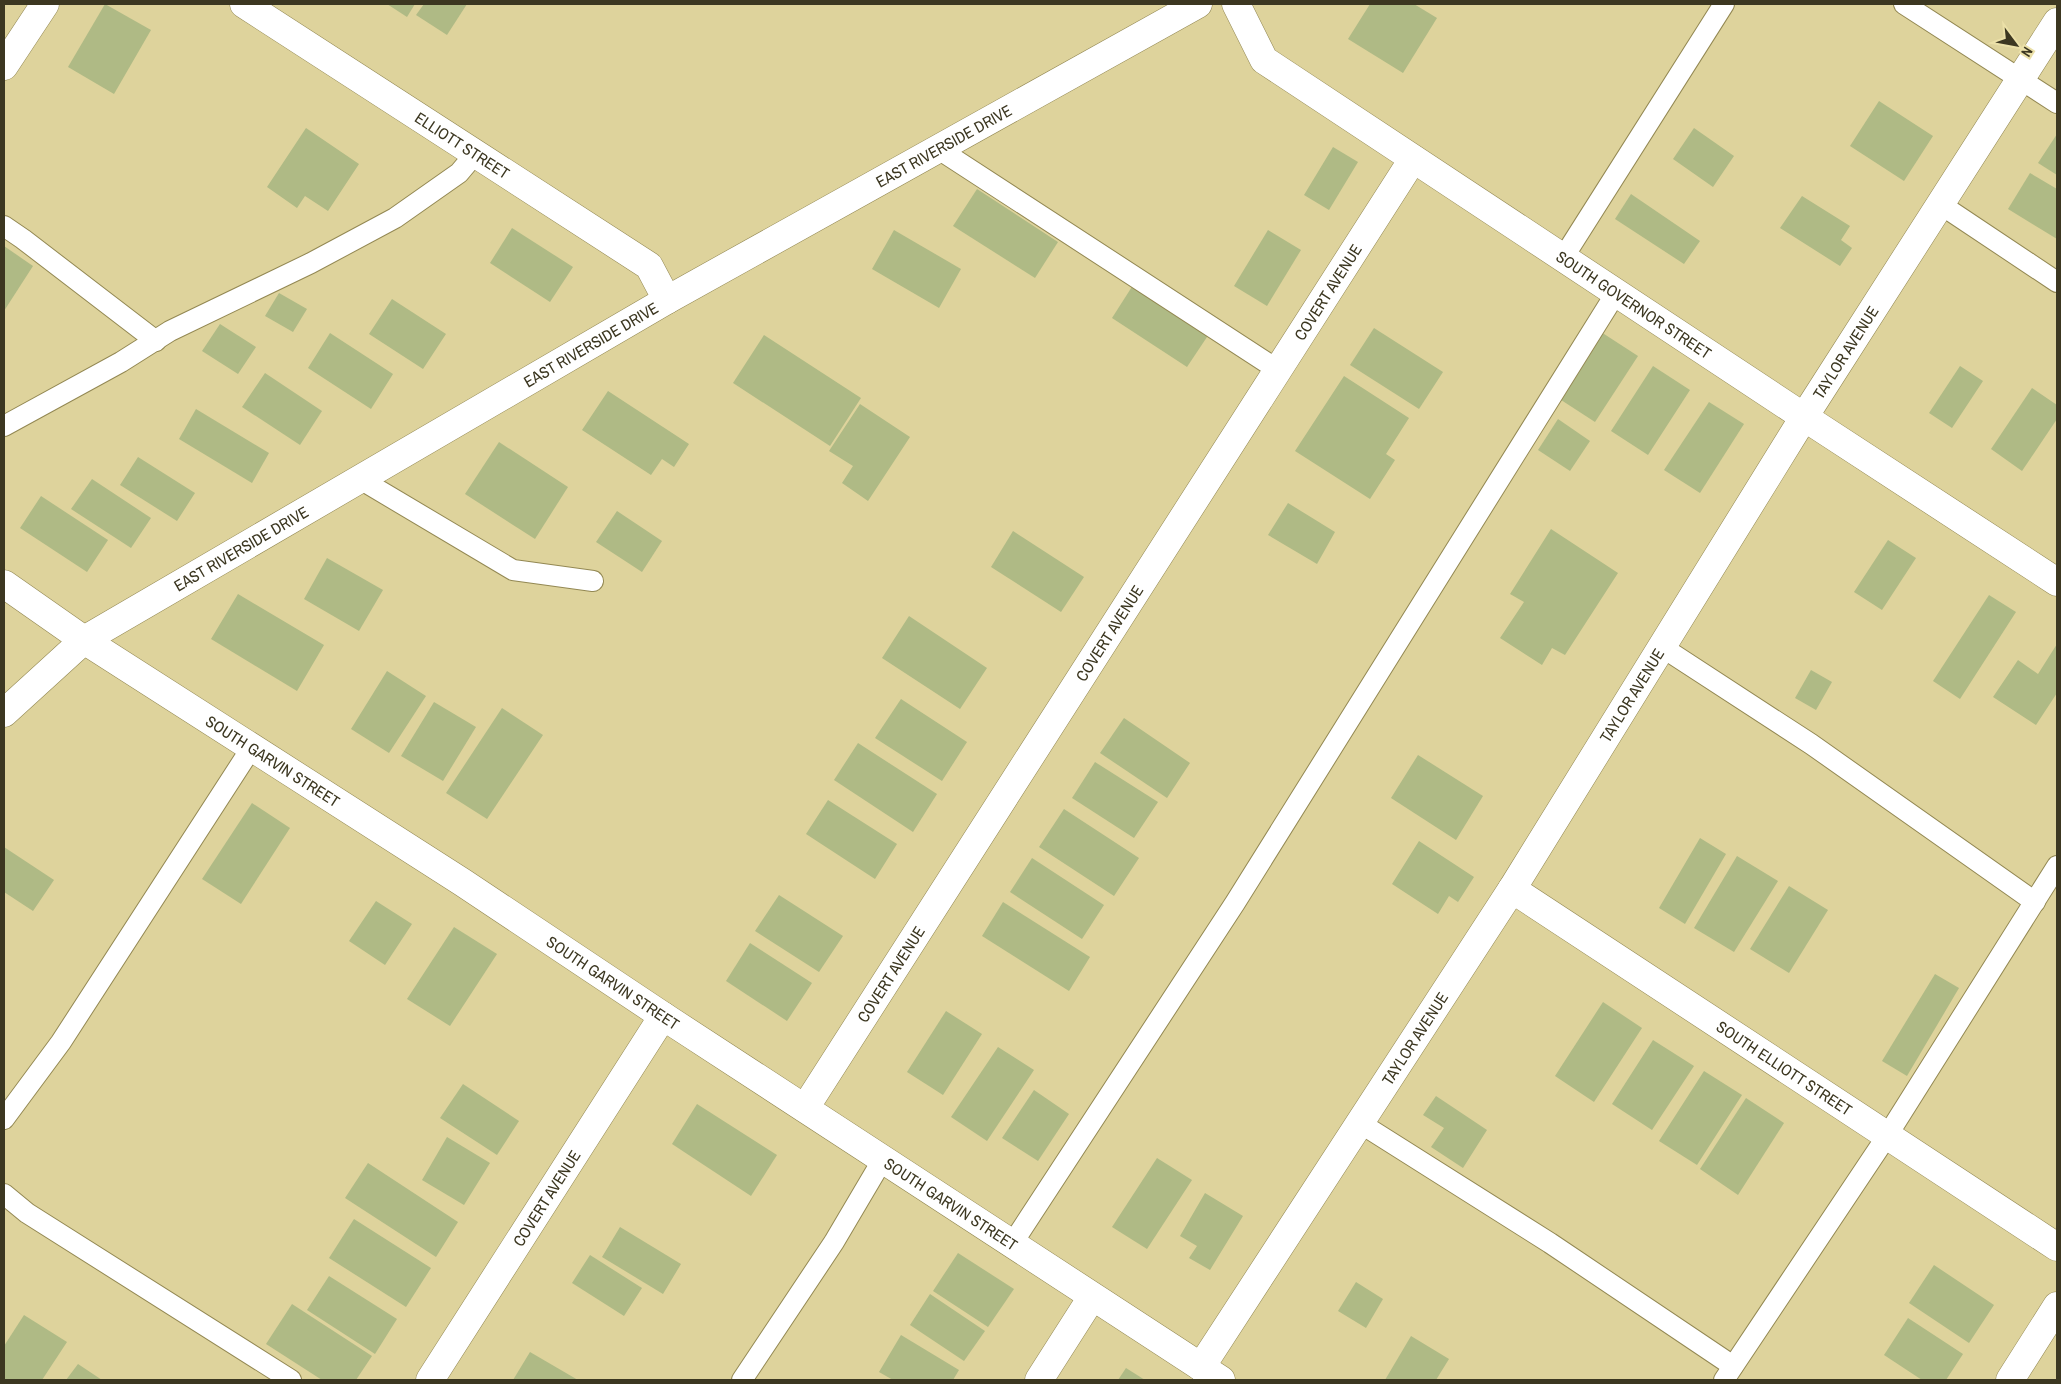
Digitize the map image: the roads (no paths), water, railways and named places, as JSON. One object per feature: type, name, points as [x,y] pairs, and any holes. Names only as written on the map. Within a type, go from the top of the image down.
[{"type":"street","points":[[4,66],[44,4]]},
{"type":"street","name":"ELLIOTT STREET","points":[[244,4],[649,266],[667,300]]},
{"type":"street","name":"EAST RIVERSIDE DRIVE","points":[[4,713],[84,640],[667,300],[1198,4]]},
{"type":"street","name":"SOUTH GOVERNOR STREET","points":[[1236,4],[1264,60],[2057,582]]},
{"type":"street","name":"TAYLOR AVENUE","points":[[1211,1374],[1360,1123],[1512,888],[1804,417],[2057,22]]},
{"type":"street","name":"COVERT AVENUE","points":[[805,1108],[1413,159]]},
{"type":"street","name":"SOUTH GARVIN STREET","points":[[4,584],[84,640],[462,882],[663,1016],[1211,1374]]},
{"type":"street","name":"SOUTH ELLIOTT STREET","points":[[1512,888],[2057,1247]]},
{"type":"street","name":"COVERT AVENUE","points":[[430,1380],[663,1016]]},
{"type":"street","points":[[1039,1380],[1092,1297]]},
{"type":"street","points":[[2010,1380],[2057,1306]]},
{"type":"lane","points":[[1564,258],[1724,4]]},
{"type":"lane","points":[[1904,4],[2057,103]]},
{"type":"lane","points":[[938,148],[1278,370]]},
{"type":"lane","points":[[4,426],[121,362],[170,331],[311,263],[395,218],[459,173],[475,154]]},
{"type":"lane","points":[[1940,204],[2057,282]]},
{"type":"lane","points":[[4,226],[156,341]]},
{"type":"lane","points":[[1012,1244],[1240,894],[1616,293]]},
{"type":"lane","points":[[360,479],[513,570],[593,581]]},
{"type":"lane","points":[[1662,647],[1811,744],[2035,902]]},
{"type":"lane","points":[[4,1119],[61,1042],[252,747]]},
{"type":"lane","points":[[1360,1123],[1550,1243],[1729,1373],[1887,1136],[2057,866]]},
{"type":"lane","points":[[742,1380],[834,1242],[883,1159]]},
{"type":"lane","points":[[4,1194],[27,1212],[291,1380]]}]
